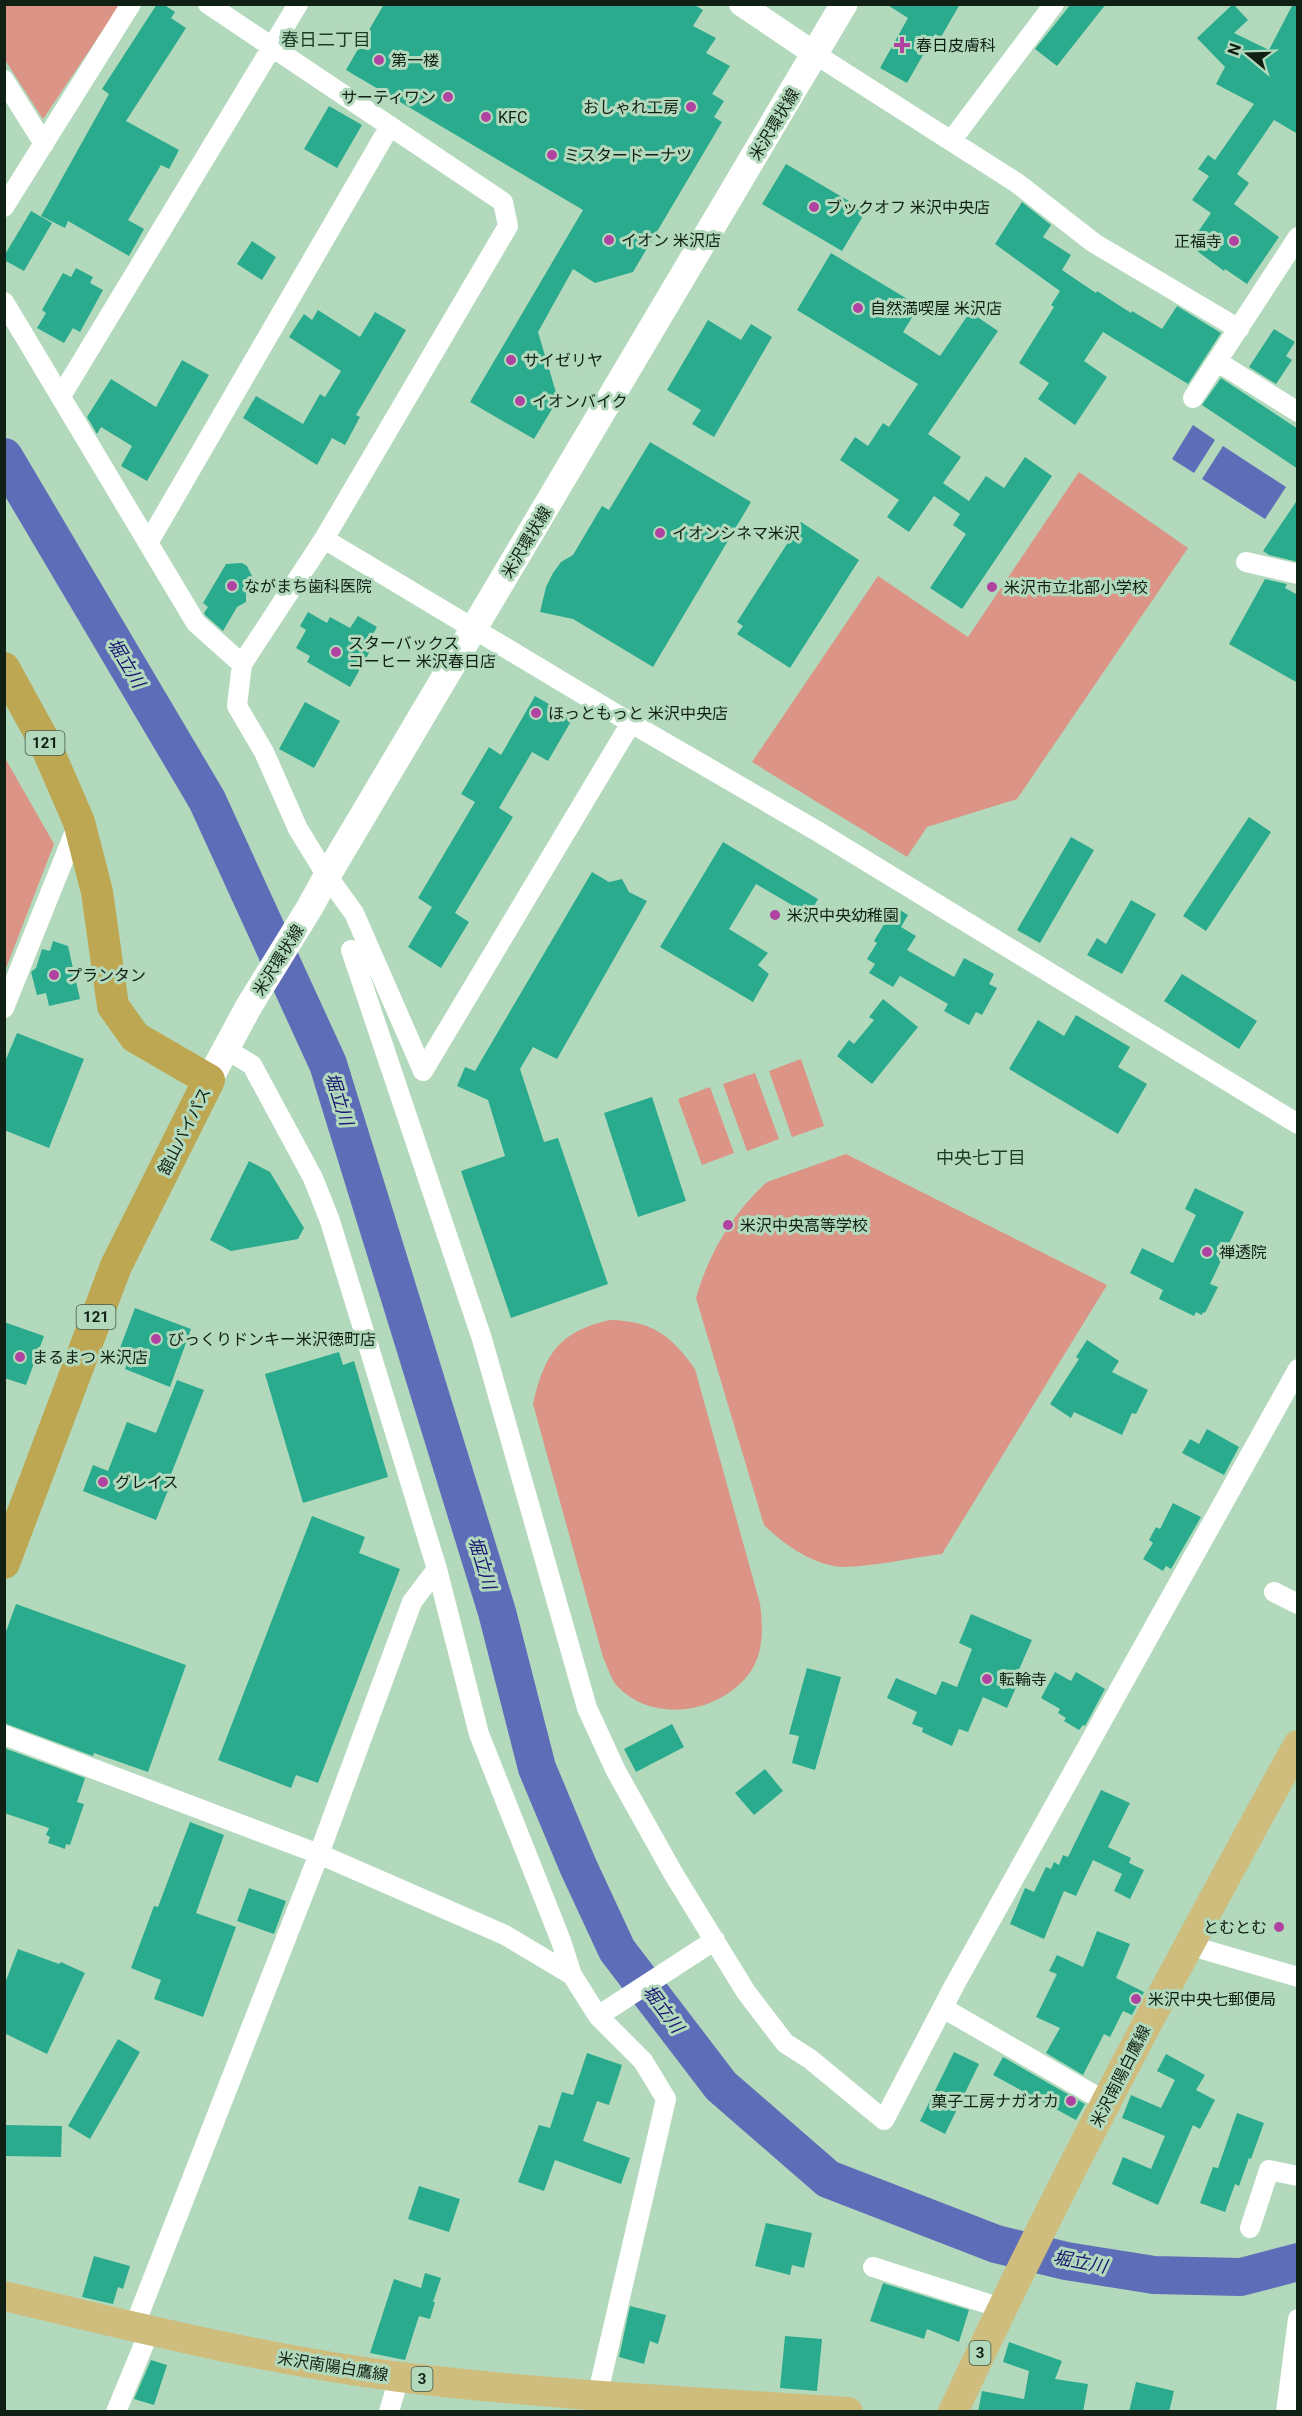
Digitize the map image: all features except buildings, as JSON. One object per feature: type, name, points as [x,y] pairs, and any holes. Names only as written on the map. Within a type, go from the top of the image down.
[{"type":"highway","name":"舘山バイパス","points":[[4,668],[43,739],[79,822],[97,892],[112,1006],[135,1037],[209,1080],[116,1266],[12,1519],[4,1563]]},
{"type":"main road","name":"米沢環状線","points":[[209,1080],[249,1006],[310,907],[844,4]]},
{"type":"main road","name":"米沢南陽白鷹線","points":[[953,2412],[1004,2302],[1106,2102],[1188,1945],[1298,1745]]},
{"type":"main road","name":"米沢南陽白鷹線","points":[[4,2296],[237,2351],[399,2377],[726,2408],[848,2412]]},
{"type":"street","points":[[4,207],[131,4]]},
{"type":"street","points":[[208,4],[503,202],[508,226],[324,539],[242,664],[237,706],[264,752],[298,829],[327,876],[354,913],[423,1071],[631,723]]},
{"type":"street","points":[[61,396],[298,4]]},
{"type":"street","points":[[741,4],[1017,183],[1094,243],[1239,329]]},
{"type":"street","points":[[951,141],[1054,4]]},
{"type":"street","points":[[4,80],[44,144]]},
{"type":"street","points":[[148,543],[390,126]]},
{"type":"street","points":[[1193,398],[1298,237]]},
{"type":"street","points":[[4,302],[196,623],[242,664]]},
{"type":"street","points":[[1218,362],[1298,412]]},
{"type":"street","points":[[324,539],[631,723],[817,831],[1298,1124]]},
{"type":"street","points":[[1246,562],[1298,574]]},
{"type":"street","points":[[4,1008],[79,822]]},
{"type":"street","points":[[351,950],[482,1339],[587,1708],[616,1771],[673,1873],[746,1992],[785,2043],[810,2059],[884,2120],[943,2008],[1298,1369]]},
{"type":"street","points":[[226,1048],[252,1065],[313,1178],[330,1221],[437,1569],[479,1734],[557,1930],[572,1975],[643,2061],[666,2100],[597,2397]]},
{"type":"street","points":[[116,2412],[142,2329],[412,1602],[437,1569]]},
{"type":"street","points":[[1274,1592],[1298,1604]]},
{"type":"street","points":[[4,1735],[319,1854],[505,1935],[572,1975]]},
{"type":"street","points":[[602,2013],[715,1940]]},
{"type":"street","points":[[1188,1945],[1298,1977]]},
{"type":"street","points":[[943,2008],[1106,2102]]},
{"type":"street","points":[[1250,2228],[1269,2169],[1298,2176]]},
{"type":"street","points":[[873,2266],[1004,2302]]},
{"type":"street","points":[[1286,2412],[1298,2319]]},
{"type":"street","points":[[389,2412],[399,2377]]},
{"type":"shaded area","points":[[4,5],[120,5],[43,119],[5,60]]},
{"type":"shaded area","points":[[1079,472],[1188,548],[1017,799],[927,827],[907,857],[752,762],[878,576],[968,637]]},
{"type":"shaded area","points":[[5,758],[54,844],[5,971]]},
{"type":"shaded area","points":[[801,1059],[824,1126],[792,1137],[769,1071]]},
{"type":"shaded area","points":[[755,1073],[779,1139],[747,1151],[723,1084]]},
{"type":"shaded area","points":[[710,1087],[734,1153],[702,1165],[678,1099]]},
{"type":"shaded area","points":[[846,1154],[1107,1285],[942,1554],[881,1564],[845,1567],[823,1563],[801,1554],[764,1525],[696,1298],[701,1281],[723,1235],[754,1194],[767,1182]]},
{"type":"shaded area","points":[[610,1320],[638,1323],[659,1332],[678,1347],[695,1369],[760,1604],[762,1639],[751,1671],[723,1697],[687,1709],[649,1706],[632,1698],[617,1686],[611,1676],[603,1657],[533,1404],[542,1372],[556,1348],[578,1331]]},
{"type":"water","points":[[1193,425],[1215,440],[1194,473],[1172,459]]},
{"type":"water","points":[[1223,446],[1286,487],[1265,519],[1202,479]]},
{"type":"waterway","name":"堀立川","points":[[4,457],[207,800],[328,1064],[497,1612],[537,1768],[578,1866],[617,1950],[721,2086],[828,2179],[996,2244],[1066,2261],[1154,2275],[1241,2277],[1298,2262]]},
{"type":"place","name":"春日皮膚科","points":[[902,45]]},
{"type":"place","name":"第一楼","points":[[379,60]]},
{"type":"place","name":"サーティワン","points":[[448,97]]},
{"type":"place","name":"おしゃれ工房","points":[[691,107]]},
{"type":"place","name":"KFC","points":[[486,117]]},
{"type":"place","name":"ミスタードーナツ","points":[[552,155]]},
{"type":"place","name":"ブックオフ 米沢中央店","points":[[814,207]]},
{"type":"place","name":"イオン 米沢店","points":[[609,240]]},
{"type":"place","name":"正福寺","points":[[1234,241]]},
{"type":"place","name":"自然満喫屋 米沢店","points":[[858,308]]},
{"type":"place","name":"サイゼリヤ","points":[[511,360]]},
{"type":"place","name":"イオンバイク","points":[[520,401]]},
{"type":"place","name":"イオンシネマ米沢","points":[[660,533]]},
{"type":"place","name":"ながまち歯科医院","points":[[232,586]]},
{"type":"place","name":"米沢市立北部小学校","points":[[992,587]]},
{"type":"place","name":"スターバックス コーヒー 米沢春日店","points":[[336,652]]},
{"type":"place","name":"ほっともっと 米沢中央店","points":[[536,713]]},
{"type":"place","name":"米沢中央幼稚園","points":[[775,915]]},
{"type":"place","name":"プランタン","points":[[54,975]]},
{"type":"place","name":"米沢中央高等学校","points":[[728,1225]]},
{"type":"place","name":"禅透院","points":[[1207,1252]]},
{"type":"place","name":"びっくりドンキー米沢徳町店","points":[[156,1339]]},
{"type":"place","name":"まるまつ 米沢店","points":[[20,1357]]},
{"type":"place","name":"グレイス","points":[[103,1482]]},
{"type":"place","name":"転輪寺","points":[[987,1679]]},
{"type":"place","name":"とむとむ","points":[[1279,1927]]},
{"type":"place","name":"米沢中央七郵便局","points":[[1136,1999]]},
{"type":"place","name":"菓子工房ナガオカ","points":[[1071,2101]]},
{"type":"district","name":"春日二丁目","points":[[326,40]]},
{"type":"district","name":"中央七丁目","points":[[981,1158]]}]
